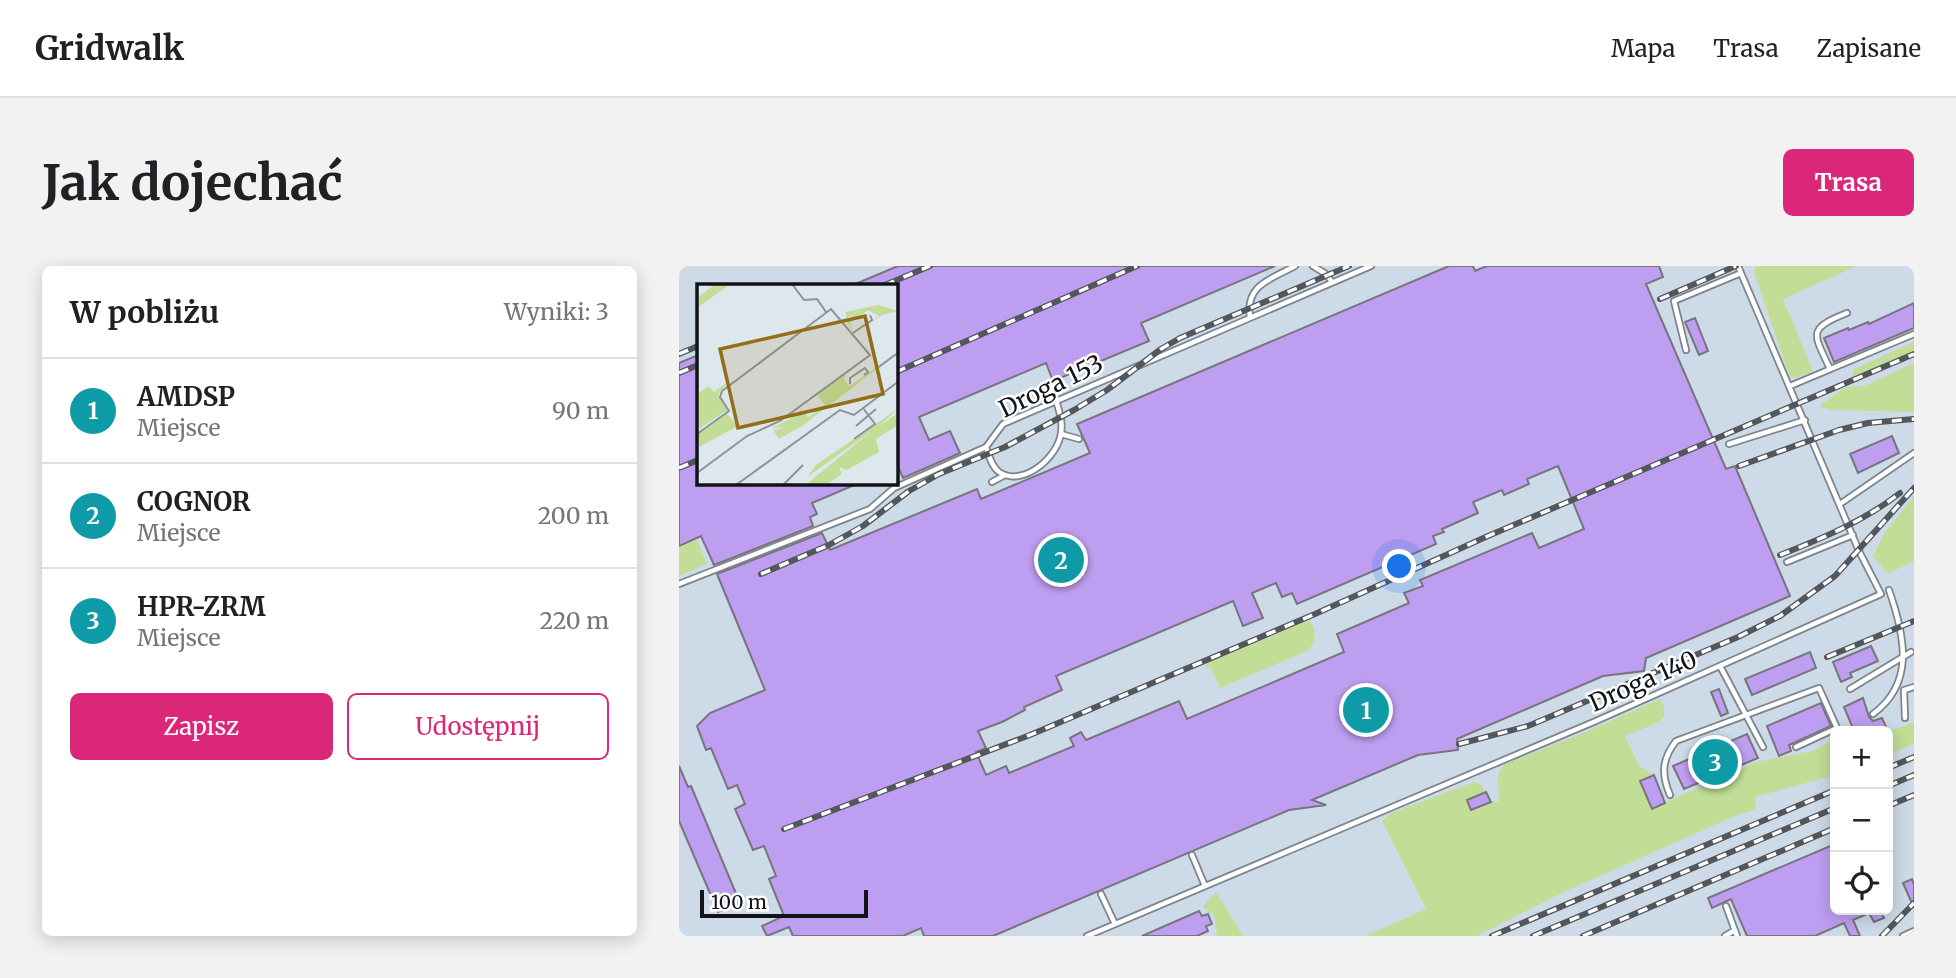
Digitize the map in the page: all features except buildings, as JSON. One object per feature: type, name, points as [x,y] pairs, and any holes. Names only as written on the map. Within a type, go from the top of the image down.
[{"type":"lane","points":[[1250,317],[1248,306],[1255,290],[1295,266]]},
{"type":"lane","points":[[1313,266],[1326,274],[1332,282]]},
{"type":"lane","name":"Droga 153","points":[[898,483],[986,447],[1003,424],[1371,266]]},
{"type":"lane","name":"Droga 140","points":[[1087,936],[1596,721],[1881,594],[1738,266]]},
{"type":"lane","points":[[1686,350],[1674,301],[1741,273]]},
{"type":"lane","points":[[1830,369],[1818,342],[1818,331],[1823,322],[1847,313]]},
{"type":"lane","points":[[1790,386],[1914,334]]},
{"type":"lane","points":[[986,447],[993,465],[1006,474],[1025,474],[1049,460],[1058,448],[1061,435],[1062,421],[1056,400]]},
{"type":"lane","points":[[1729,444],[1805,420]]},
{"type":"lane","points":[[1061,435],[1079,439]]},
{"type":"lane","points":[[1840,504],[1914,453]]},
{"type":"lane","points":[[992,482],[1006,474]]},
{"type":"lane","name":"Droga 153","points":[[679,584],[870,509],[893,485]]},
{"type":"lane","points":[[1787,562],[1853,535]]},
{"type":"lane","points":[[1889,590],[1911,652],[1911,661]]},
{"type":"lane","points":[[1850,689],[1911,652]]},
{"type":"lane","points":[[1720,666],[1763,747]]},
{"type":"lane","points":[[1905,718],[1904,690],[1907,680]]},
{"type":"lane","points":[[1873,714],[1890,705],[1904,690],[1914,687]]},
{"type":"lane","points":[[1670,794],[1664,781],[1663,766],[1667,753],[1676,741],[1819,688],[1837,728],[1796,747]]},
{"type":"lane","points":[[1192,855],[1205,886]]},
{"type":"lane","points":[[1101,894],[1115,924]]},
{"type":"lane","points":[[1725,936],[1736,933],[1726,906]]},
{"type":"lane","points":[[1903,936],[1914,931]]},
{"type":"shaded area","points":[[679,266],[1914,266],[1914,936],[679,936]]},
{"type":"green space","points":[[1759,266],[1857,266],[1783,299],[1813,371],[1794,378],[1789,375],[1753,269]]},
{"type":"green space","points":[[1914,342],[1914,351],[1852,378],[1854,369]]},
{"type":"green space","points":[[1914,363],[1914,412],[1831,410],[1819,406],[1846,387],[1865,386]]},
{"type":"green space","points":[[1914,496],[1914,561],[1891,572],[1885,571],[1873,556],[1886,531]]},
{"type":"green space","points":[[696,538],[707,564],[679,576],[679,546]]},
{"type":"green space","points":[[1309,620],[1315,635],[1309,650],[1220,688],[1211,667],[1207,668],[1205,664]]},
{"type":"green space","points":[[1660,699],[1664,707],[1664,717],[1659,722],[1625,736],[1639,766],[1654,775],[1640,781],[1652,808],[1756,762],[1813,751],[1830,741],[1830,776],[1755,797],[1756,809],[1564,892],[1477,936],[1365,936],[1426,909],[1382,821],[1389,814],[1474,782],[1480,784],[1486,792],[1468,800],[1498,802],[1498,778],[1505,764]]},
{"type":"green space","points":[[1914,722],[1914,743],[1893,753],[1893,730]]},
{"type":"green space","points":[[1216,892],[1243,936],[1217,936],[1214,915],[1203,907]]},
{"type":"railway","points":[[887,284],[930,266]]},
{"type":"railway","points":[[898,371],[1137,266]]},
{"type":"railway","points":[[761,574],[829,545],[863,526],[909,491],[939,474],[1005,447],[1074,410],[1180,338],[1349,266]]},
{"type":"railway","points":[[1660,299],[1736,266]]},
{"type":"railway","points":[[679,354],[697,346]]},
{"type":"railway","points":[[784,829],[1030,735],[1914,354]]},
{"type":"railway","points":[[679,373],[697,365]]},
{"type":"railway","points":[[1739,466],[1839,430],[1868,423],[1914,419]]},
{"type":"railway","points":[[679,468],[697,460]]},
{"type":"railway","points":[[1459,744],[1528,726],[1738,637],[1780,616],[1835,576],[1914,488]]},
{"type":"railway","points":[[1780,555],[1858,520],[1900,493]]},
{"type":"railway","points":[[1827,657],[1914,621]]},
{"type":"railway","points":[[1893,766],[1914,757]]},
{"type":"railway","points":[[1893,784],[1914,775]]},
{"type":"railway","points":[[1492,936],[1830,792]]},
{"type":"railway","points":[[1893,804],[1914,795]]},
{"type":"railway","points":[[1533,936],[1830,810]]},
{"type":"railway","points":[[1583,936],[1830,830]]},
{"type":"railway","points":[[1882,936],[1914,903]]},
{"type":"place","name":"COGNOR","points":[[1061,560]]},
{"type":"place","name":"AMDSP","points":[[1366,710]]},
{"type":"place","name":"HPR-ZRM","points":[[1715,762]]}]
